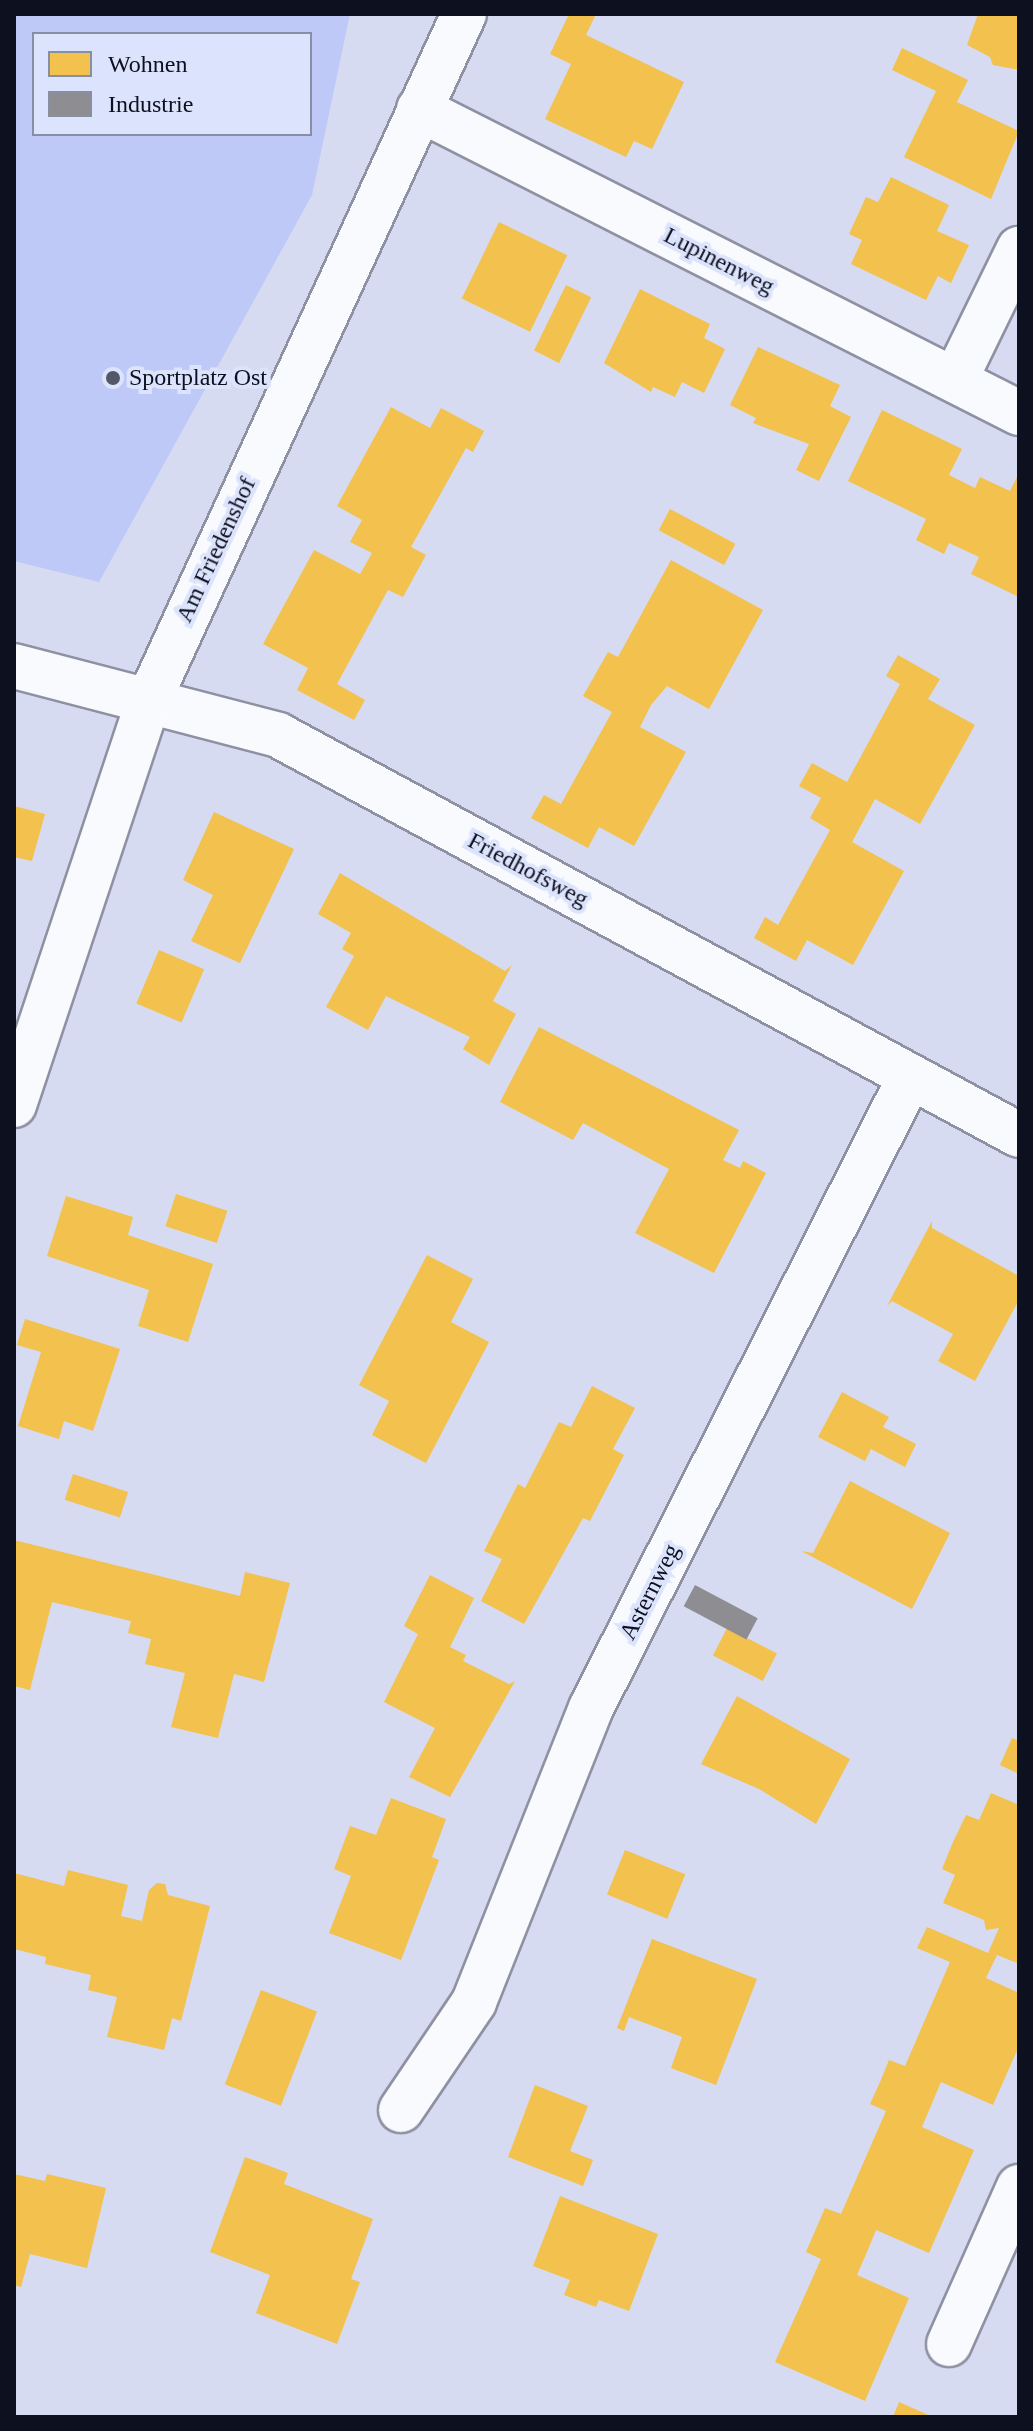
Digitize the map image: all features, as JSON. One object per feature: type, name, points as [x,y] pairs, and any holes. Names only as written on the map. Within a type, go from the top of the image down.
[{"type":"street","name":"Am Friedenshof","points":[[14,1105],[148,702],[464,14]]},
{"type":"street","name":"Lupinenweg","points":[[419,109],[1019,413]]},
{"type":"street","points":[[955,380],[1019,249]]},
{"type":"street","name":"Friedhofsweg","points":[[14,666],[278,735],[1019,1135]]},
{"type":"street","name":"Asternweg","points":[[401,2110],[474,2002],[591,1708],[910,1077]]},
{"type":"street","points":[[949,2344],[1007,2236],[1019,2187]]},
{"type":"shaded area","name":"Sportplatz Ost","points":[[14,14],[350,14],[312,195],[99,582],[14,561]]},
{"type":"building: Wohnen","points":[[569,14],[596,14],[586,35],[684,82],[652,149],[634,141],[626,157],[545,119],[571,64],[550,54]]},
{"type":"building: Wohnen","points":[[978,14],[1019,14],[1019,70],[993,65],[990,57],[967,45]]},
{"type":"building: Wohnen","points":[[902,48],[968,80],[957,102],[1019,131],[991,199],[904,157],[936,91],[892,70]]},
{"type":"building: Wohnen","points":[[891,177],[949,205],[937,231],[969,245],[951,283],[938,276],[926,300],[851,264],[862,240],[849,234],[866,197],[878,202]]},
{"type":"building: Wohnen","points":[[499,222],[567,255],[530,332],[462,298]]},
{"type":"building: Wohnen","points":[[566,285],[591,297],[559,363],[534,351]]},
{"type":"building: Wohnen","points":[[640,289],[710,324],[704,338],[725,349],[704,393],[682,382],[675,397],[653,387],[651,392],[604,363]]},
{"type":"building: Wohnen","points":[[758,347],[840,385],[830,406],[851,417],[819,481],[796,470],[809,444],[753,423],[756,418],[730,405]]},
{"type":"building: Wohnen","points":[[391,407],[430,428],[441,408],[484,431],[473,452],[466,448],[411,547],[426,555],[403,597],[388,590],[337,684],[365,700],[354,720],[297,690],[308,668],[263,644],[314,550],[360,574],[372,553],[350,542],[362,520],[337,506]]},
{"type":"building: Wohnen","points":[[882,410],[962,449],[949,475],[975,488],[980,477],[1010,491],[1019,473],[1019,597],[971,574],[979,557],[949,543],[944,554],[916,540],[926,519],[848,481]]},
{"type":"building: Wohnen","points":[[670,509],[735,544],[724,565],[659,530]]},
{"type":"building: Wohnen","points":[[671,560],[763,610],[709,709],[667,686],[651,705],[640,727],[686,752],[634,846],[599,827],[588,848],[531,818],[544,795],[561,804],[612,712],[583,696],[608,652],[618,657]]},
{"type":"building: Wohnen","points":[[898,655],[940,679],[928,699],[975,725],[920,824],[875,799],[852,842],[904,871],[853,965],[807,940],[796,961],[754,938],[765,917],[778,925],[830,830],[810,818],[821,798],[799,786],[812,763],[847,782],[900,684],[886,676]]},
{"type":"building: Wohnen","points":[[14,806],[45,814],[32,861],[14,857]]},
{"type":"building: Wohnen","points":[[214,812],[294,849],[240,963],[191,941],[213,895],[183,880]]},
{"type":"building: Wohnen","points":[[340,873],[505,971],[512,965],[493,1001],[516,1014],[489,1065],[463,1049],[470,1037],[386,996],[368,1030],[326,1007],[354,956],[342,949],[351,933],[318,914]]},
{"type":"building: Wohnen","points":[[159,950],[204,969],[181,1023],[136,1003]]},
{"type":"building: Wohnen","points":[[539,1027],[739,1130],[723,1160],[740,1168],[743,1161],[766,1173],[714,1273],[635,1233],[669,1169],[583,1123],[573,1140],[500,1102]]},
{"type":"building: Wohnen","points":[[176,1194],[227,1211],[217,1243],[165,1226]]},
{"type":"building: Wohnen","points":[[66,1196],[133,1217],[128,1235],[213,1264],[188,1342],[138,1326],[149,1290],[47,1256]]},
{"type":"building: Wohnen","points":[[932,1221],[932,1228],[1019,1276],[1019,1300],[975,1381],[938,1361],[953,1334],[892,1301],[887,1306]]},
{"type":"building: Wohnen","points":[[427,1255],[473,1279],[451,1322],[489,1342],[426,1463],[372,1435],[389,1401],[359,1385]]},
{"type":"building: Wohnen","points":[[25,1319],[120,1349],[93,1431],[64,1421],[59,1439],[18,1426],[41,1352],[17,1345]]},
{"type":"building: Wohnen","points":[[592,1386],[635,1408],[613,1449],[624,1455],[590,1521],[583,1518],[524,1624],[481,1601],[502,1559],[484,1551],[518,1484],[525,1488],[559,1422],[571,1427]]},
{"type":"building: Wohnen","points":[[842,1392],[889,1417],[883,1427],[916,1444],[905,1467],[871,1449],[865,1461],[818,1437]]},
{"type":"building: Wohnen","points":[[73,1474],[128,1492],[120,1518],[65,1500]]},
{"type":"building: Wohnen","points":[[850,1481],[950,1533],[912,1609],[801,1551],[813,1553]]},
{"type":"building: Wohnen","points":[[14,1540],[240,1596],[245,1572],[290,1583],[264,1682],[234,1674],[218,1738],[171,1727],[185,1673],[145,1664],[151,1639],[128,1633],[131,1621],[52,1602],[30,1690],[14,1686]]},
{"type":"building: Wohnen","points":[[430,1575],[474,1598],[450,1647],[466,1655],[463,1661],[509,1684],[515,1681],[450,1797],[409,1777],[435,1728],[384,1702],[418,1634],[404,1626]]},
{"type":"building: Wohnen","points":[[727,1628],[777,1653],[763,1681],[713,1656]]},
{"type":"building: Wohnen","points":[[737,1696],[850,1759],[816,1824],[759,1789],[701,1764]]},
{"type":"building: Wohnen","points":[[1012,1738],[1019,1741],[1019,1774],[1000,1765]]},
{"type":"building: Wohnen","points":[[991,1793],[1019,1805],[1019,1964],[997,1955],[986,1978],[1019,1993],[1019,2046],[993,2105],[941,2082],[922,2127],[974,2150],[929,2253],[876,2230],[857,2275],[909,2298],[865,2401],[775,2362],[821,2259],[806,2252],[825,2208],[841,2214],[886,2111],[870,2104],[889,2060],[905,2066],[950,1962],[917,1948],[927,1927],[988,1953],[999,1928],[986,1930],[984,1920],[943,1903],[955,1875],[942,1869],[953,1842],[966,1815],[979,1820]]},
{"type":"building: Wohnen","points":[[391,1798],[446,1819],[432,1857],[439,1860],[401,1960],[329,1933],[351,1876],[334,1869],[350,1826],[376,1835]]},
{"type":"building: Wohnen","points":[[625,1850],[685,1874],[667,1919],[607,1895]]},
{"type":"building: Wohnen","points":[[68,1870],[128,1885],[121,1916],[142,1921],[149,1890],[157,1883],[165,1884],[168,1895],[210,1906],[181,2021],[172,2018],[164,2050],[107,2037],[117,1997],[88,1990],[91,1975],[45,1964],[46,1957],[14,1949],[14,1873],[64,1886]]},
{"type":"building: Wohnen","points":[[652,1939],[757,1979],[716,2085],[671,2068],[682,2037],[629,2017],[624,2031],[617,2028]]},
{"type":"building: Wohnen","points":[[261,1990],[317,2012],[281,2106],[225,2084]]},
{"type":"building: Wohnen","points":[[535,2085],[588,2106],[570,2151],[593,2160],[583,2186],[508,2157]]},
{"type":"building: Wohnen","points":[[245,2157],[288,2173],[284,2184],[373,2219],[351,2279],[360,2282],[337,2344],[256,2313],[270,2275],[210,2252]]},
{"type":"building: Wohnen","points":[[14,2174],[45,2181],[47,2174],[106,2188],[87,2268],[30,2254],[21,2287],[14,2285]]},
{"type":"building: Wohnen","points":[[560,2196],[658,2234],[629,2311],[599,2300],[596,2307],[564,2295],[570,2280],[533,2266]]},
{"type":"building: Wohnen","points":[[899,2402],[933,2417],[893,2417]]},
{"type":"building: Industrie","points":[[695,1585],[758,1618],[746,1640],[684,1606]]},
{"type":"place","name":"Sportplatz Ost","points":[[113,378]]}]
